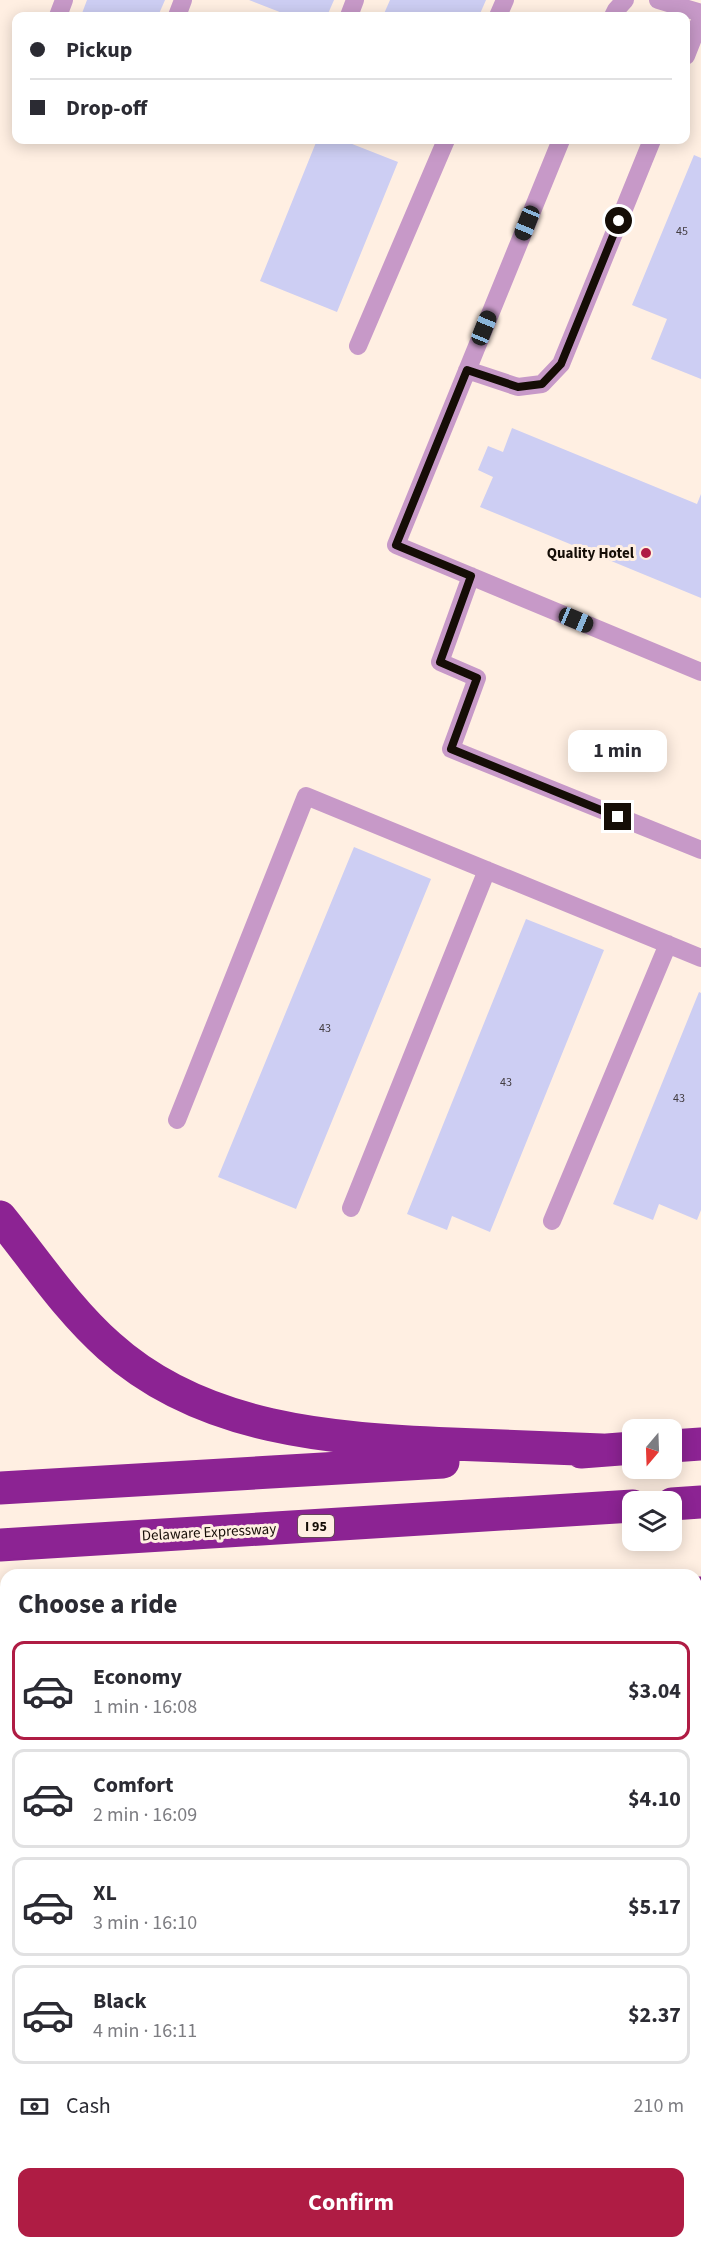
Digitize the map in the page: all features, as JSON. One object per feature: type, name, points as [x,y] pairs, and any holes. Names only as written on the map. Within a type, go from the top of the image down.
[{"type":"highway","points":[[0,1217],[71,1306],[109,1346],[158,1382],[211,1408],[289,1429],[361,1438],[618,1449]]},
{"type":"highway","points":[[682,1445],[701,1444]]},
{"type":"highway","points":[[0,1488],[618,1449]]},
{"type":"highway","points":[[682,1503],[701,1502]]},
{"type":"highway","name":"Delaware Expressway","points":[[0,1545],[622,1507]]},
{"type":"lane","points":[[615,12],[625,0]]},
{"type":"lane","points":[[658,0],[701,13]]},
{"type":"lane","points":[[690,46],[701,18]]},
{"type":"lane","points":[[358,346],[444,144]]},
{"type":"lane","points":[[559,144],[396,545],[701,672]]},
{"type":"lane","points":[[467,370],[518,387],[542,384],[561,364],[650,144]]},
{"type":"lane","points":[[471,576],[440,662],[477,678],[451,749],[701,850]]},
{"type":"lane","points":[[177,1120],[306,796],[701,958]]},
{"type":"lane","points":[[351,1209],[487,870]]},
{"type":"lane","points":[[552,1221],[668,945]]},
{"type":"building","points":[[87,0],[165,0],[160,12],[82,12]]},
{"type":"building","points":[[249,0],[334,0],[329,12],[280,12]]},
{"type":"building","points":[[390,0],[486,0],[481,12],[385,12]]},
{"type":"building","points":[[315,144],[352,144],[398,162],[337,312],[260,281]]},
{"type":"building","points":[[694,155],[701,158],[701,379],[651,359],[667,319],[632,305]]},
{"type":"building","name":"Quality Hotel","points":[[512,428],[697,504],[701,494],[701,598],[480,507],[493,477],[478,470],[488,446],[503,452]]},
{"type":"building","points":[[354,847],[431,879],[296,1209],[218,1177]]},
{"type":"building","points":[[526,919],[604,950],[490,1232],[452,1216],[447,1230],[407,1214]]},
{"type":"building","points":[[699,992],[701,993],[701,1210],[697,1220],[659,1204],[653,1220],[613,1204]]},
{"type":"place","name":"Quality Hotel","points":[[646,553]]},
{"type":"route","points":[[618,817],[451,749],[477,678],[440,662],[471,576],[396,545],[467,370],[518,387],[542,384],[561,364],[619,221]]}]
